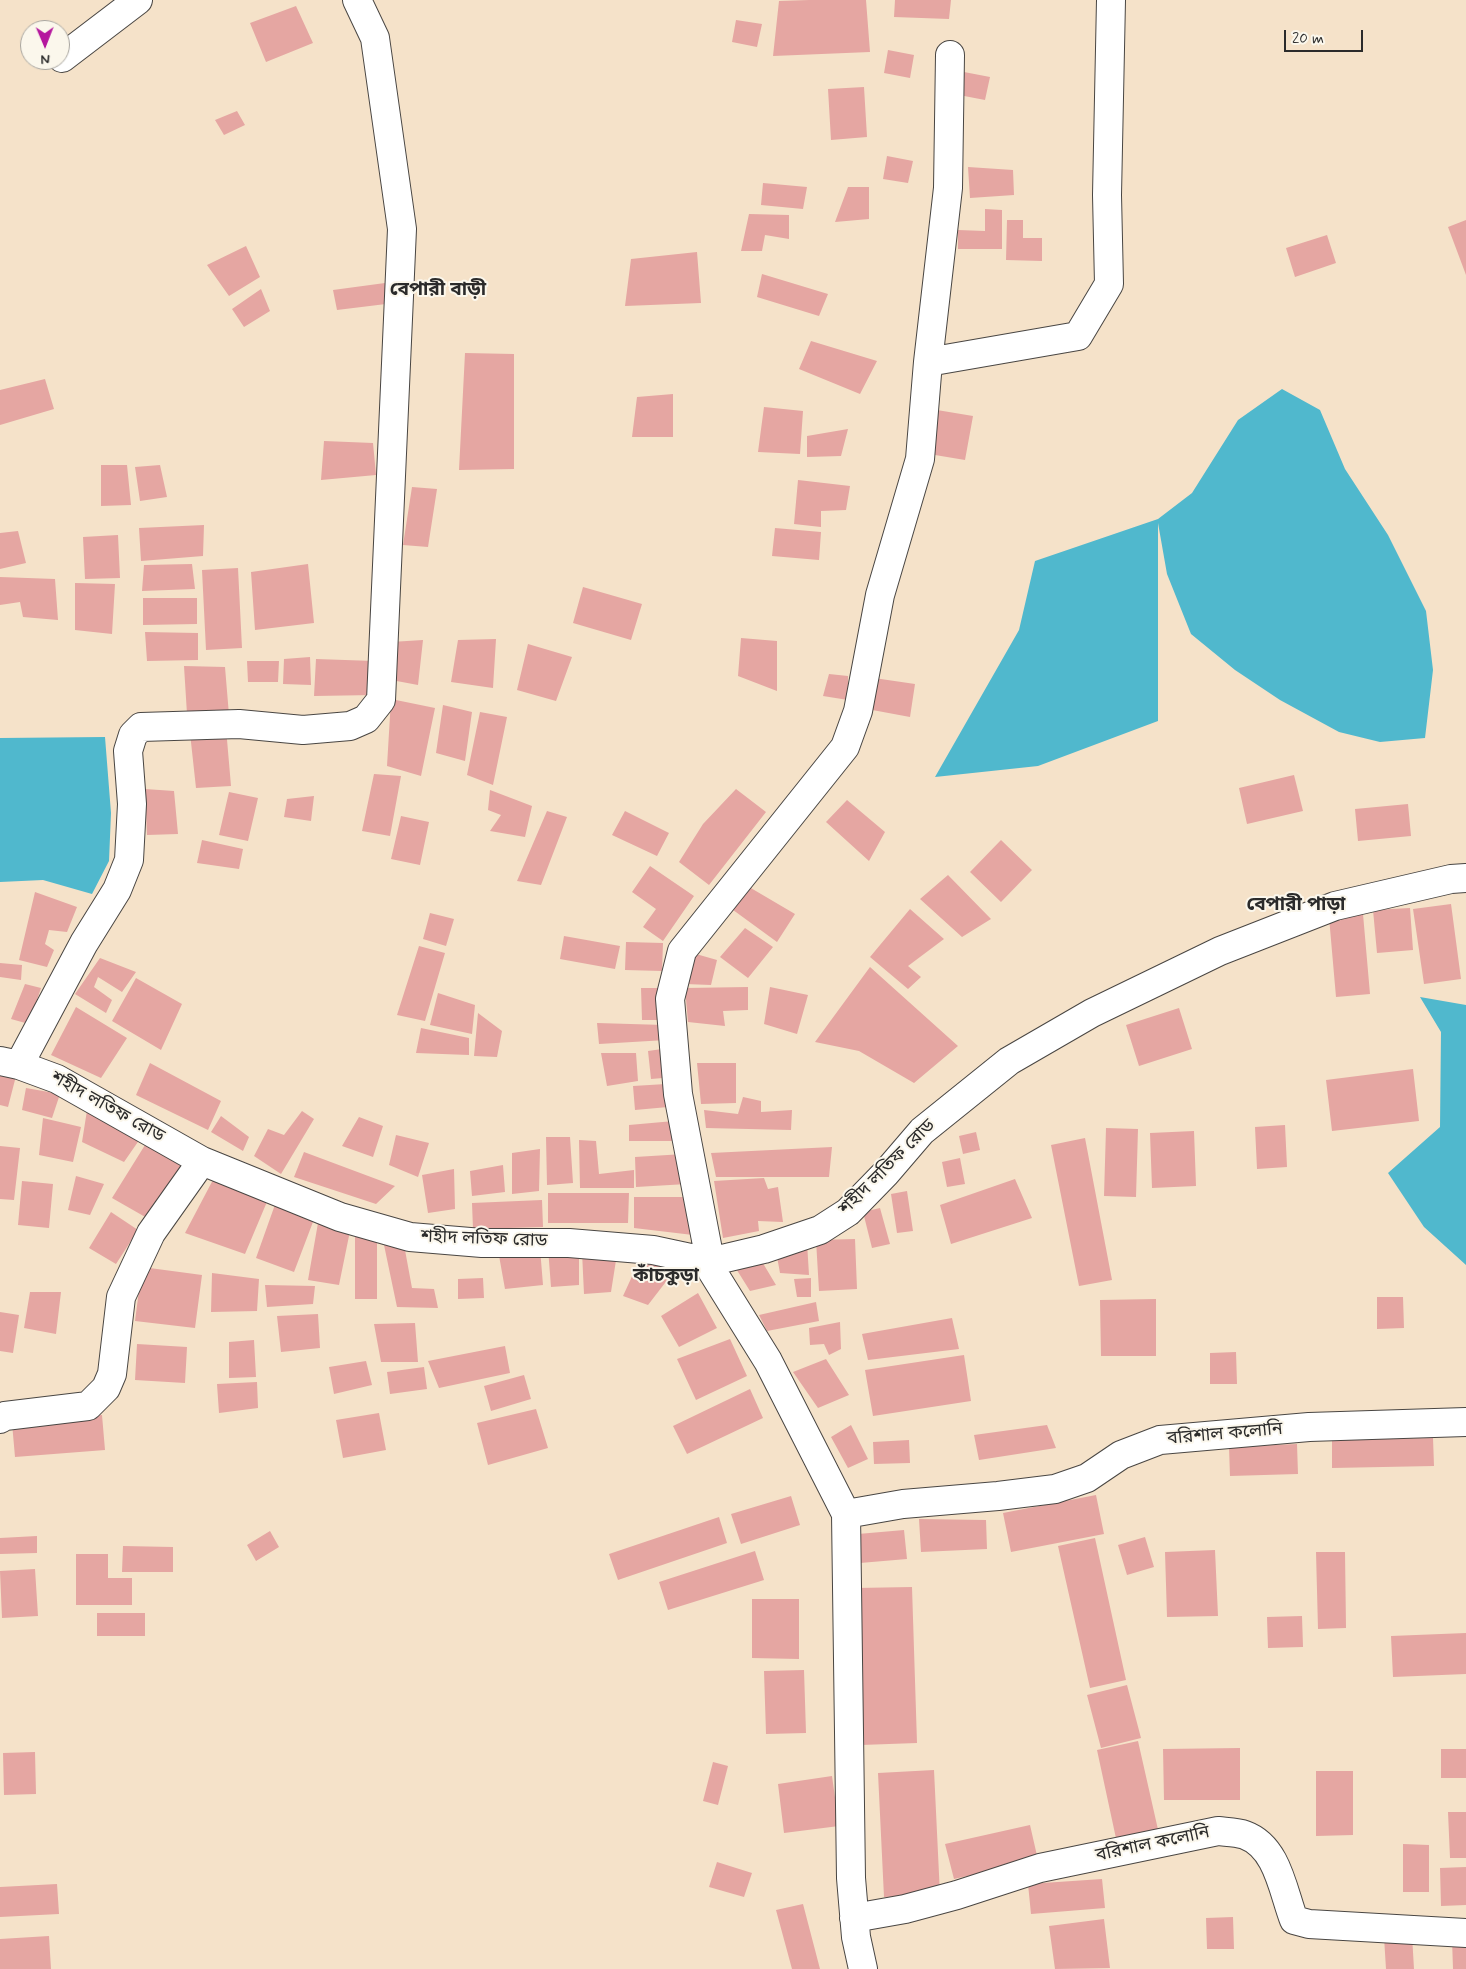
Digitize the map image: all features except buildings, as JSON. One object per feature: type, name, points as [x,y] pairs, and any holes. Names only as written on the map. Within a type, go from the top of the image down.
[{"type":"street","points":[[70,52],[138,0]]},
{"type":"street","points":[[10,1063],[117,890],[129,860],[132,804],[128,751],[132,735],[141,727],[239,724],[303,730],[350,726],[366,719],[381,700],[402,229],[375,38],[357,0]]},
{"type":"street","points":[[928,362],[1078,336],[1109,284],[1107,195],[1111,0]]},
{"type":"street","points":[[863,1969],[854,1918],[851,1878],[846,1514],[768,1361],[712,1271],[678,1094],[670,999],[682,951],[845,747],[858,711],[880,595],[920,459],[928,362],[948,188],[950,56]]},
{"type":"street","name":"শহীদ লতিফ রোড","points":[[10,1063],[57,1079],[202,1161],[340,1218],[410,1237],[482,1243],[569,1243],[653,1250],[709,1262],[764,1249],[820,1230],[848,1212],[886,1173],[922,1131],[1009,1061],[1092,1013],[1220,951],[1335,906],[1451,879],[1466,878]]},
{"type":"street","points":[[0,1419],[6,1416],[88,1406],[106,1388],[112,1374],[121,1297],[151,1232],[202,1161]]},
{"type":"street","name":"বরিশাল কলোনি","points":[[846,1514],[902,1504],[1055,1489],[1087,1478],[1121,1455],[1160,1440],[1309,1427],[1466,1422]]},
{"type":"street","name":"বরিশাল কলোনি","points":[[854,1918],[905,1909],[957,1895],[1040,1868],[1218,1831],[1245,1835],[1264,1846],[1285,1890],[1294,1920],[1309,1924],[1466,1933]]},
{"type":"water","points":[[1282,389],[1320,410],[1345,469],[1388,535],[1426,611],[1433,670],[1425,738],[1380,742],[1339,732],[1280,700],[1235,670],[1191,634],[1167,574],[1158,523],[1158,721],[1038,766],[935,777],[1019,630],[1035,561],[1158,519],[1192,493],[1238,420]]},
{"type":"water","points":[[105,737],[111,813],[109,861],[92,894],[43,880],[0,882],[0,738]]},
{"type":"water","points":[[1420,997],[1466,1005],[1466,1265],[1424,1227],[1388,1173],[1440,1127],[1441,1032]]},
{"type":"district","name":"বেপারী বাড়ী","points":[[438,291]]},
{"type":"district","name":"বেপারী পাড়া","points":[[1296,906]]},
{"type":"district","name":"কাঁচকুড়া","points":[[666,1277]]}]
